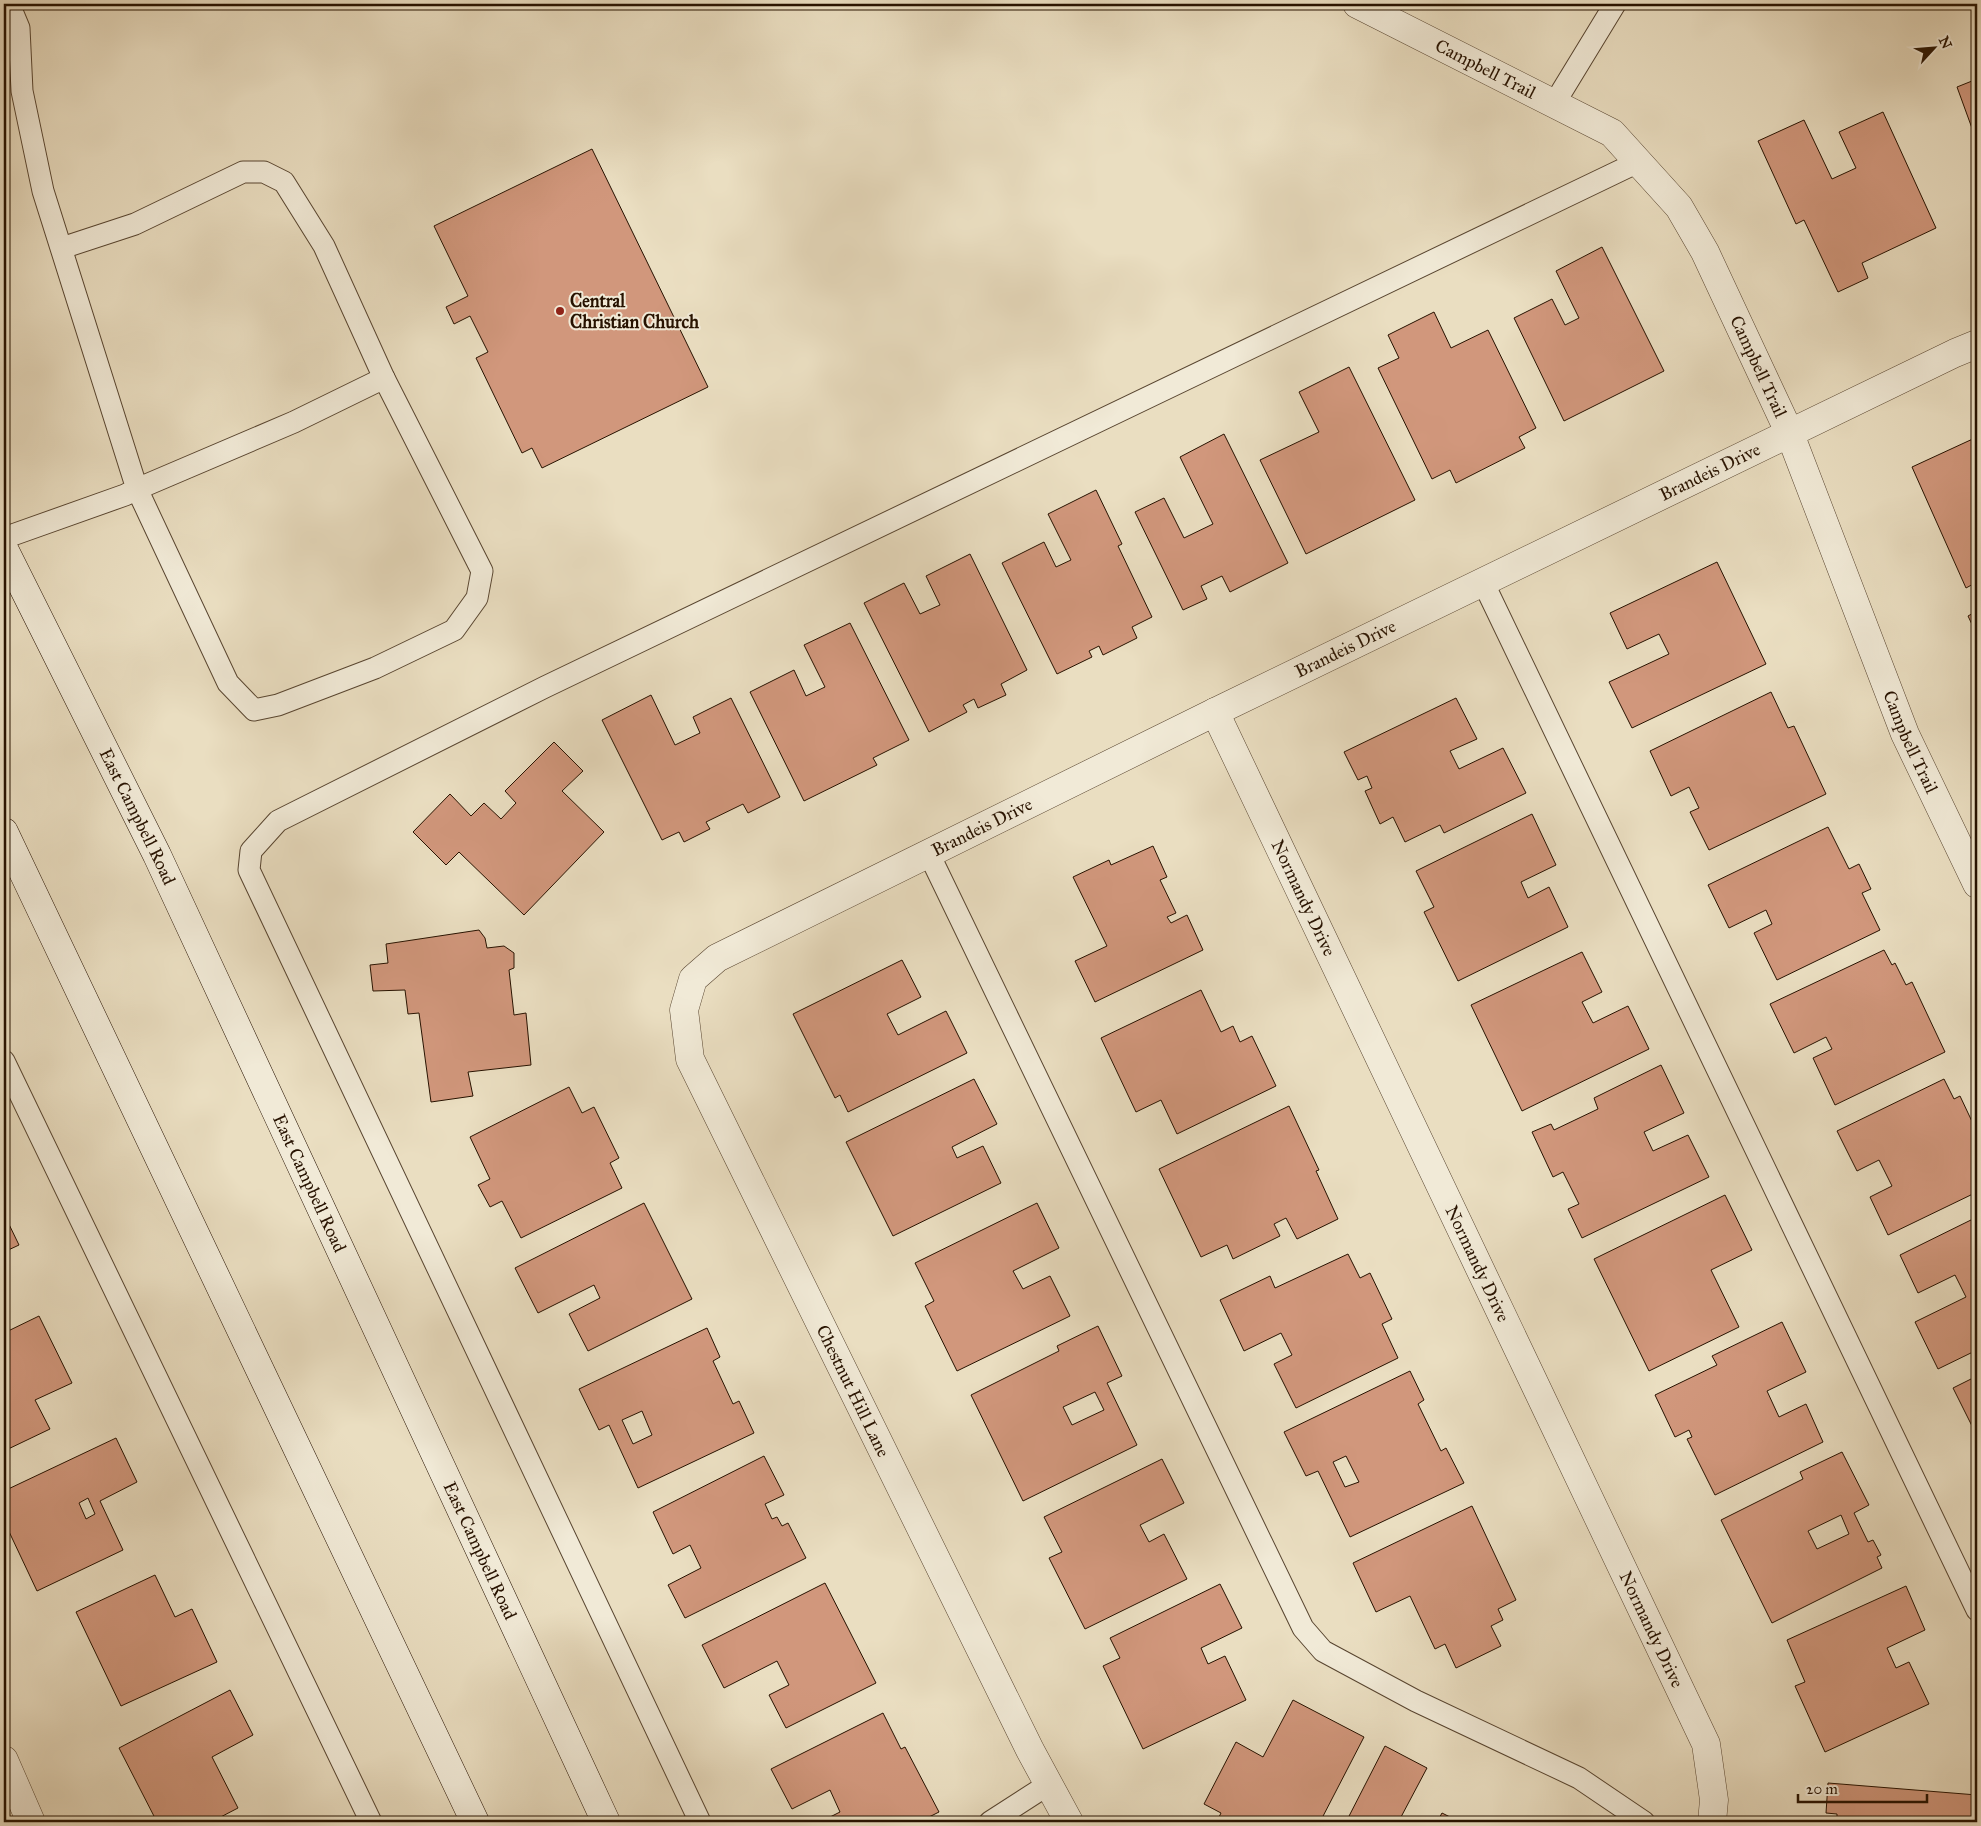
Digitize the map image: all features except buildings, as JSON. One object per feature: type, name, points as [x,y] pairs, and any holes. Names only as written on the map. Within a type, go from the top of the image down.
[{"type":"street","name":"Campbell Trail","points":[[1358,4],[1612,133],[1679,207],[1705,252],[1790,434],[1905,734],[1977,884]]},
{"type":"street","name":"Brandeis Drive","points":[[717,958],[1215,712],[1977,344]]},
{"type":"street","name":"East Campbell Road","points":[[4,549],[156,854],[606,1822]]},
{"type":"street","name":"Normandy Drive","points":[[1215,712],[1706,1744],[1714,1800],[1712,1822]]},
{"type":"street","points":[[4,832],[475,1822]]},
{"type":"street","name":"Chestnut Hill Lane","points":[[717,958],[693,979],[684,1010],[690,1059],[1030,1750],[1070,1822]]},
{"type":"street","points":[[4,1760],[31,1822]]},
{"type":"lane","points":[[9,4],[19,28],[22,91],[44,191],[137,490],[228,683],[254,710],[278,705],[375,668],[454,630],[477,598],[482,571],[384,378],[324,246],[284,182],[264,172],[242,172],[135,224],[62,248]]},
{"type":"lane","points":[[1554,104],[1615,4]]},
{"type":"lane","points":[[700,1822],[249,870],[251,851],[278,821],[545,687],[1638,162]]},
{"type":"lane","points":[[4,538],[137,490],[294,422],[384,378]]},
{"type":"lane","points":[[1483,582],[1977,1610]]},
{"type":"lane","points":[[928,854],[1303,1628],[1323,1651],[1416,1701],[1579,1778],[1644,1822]]},
{"type":"lane","points":[[4,1061],[371,1822]]},
{"type":"lane","points":[[990,1822],[1049,1784]]},
{"type":"place","name":"Central Christian Church","points":[[560,311]]}]
